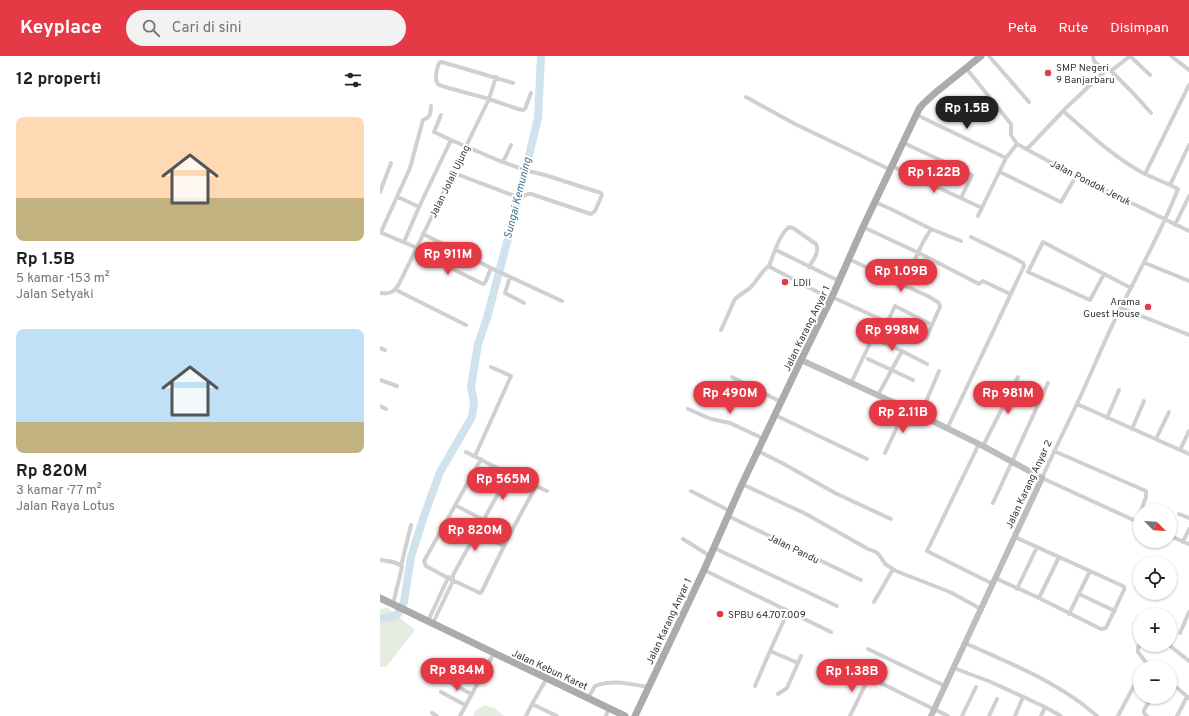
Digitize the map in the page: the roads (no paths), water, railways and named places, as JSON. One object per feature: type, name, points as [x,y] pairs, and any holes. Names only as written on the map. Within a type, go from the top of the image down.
[{"type":"main road","name":"Jalan Karang Anyar 1","points":[[635,716],[704,570],[742,484],[840,281],[863,227],[919,109],[927,100],[981,56]]},
{"type":"main road","name":"Jalan Kebun Karet","points":[[380,598],[625,716]]},
{"type":"street","points":[[989,56],[1029,102]]},
{"type":"street","points":[[1093,56],[1094,61],[1105,71],[1111,71],[1130,56],[1150,75]]},
{"type":"street","points":[[1171,56],[1189,70]]},
{"type":"street","points":[[513,83],[442,62],[439,63],[436,79],[437,84],[445,87],[523,110],[525,109],[531,93]]},
{"type":"street","points":[[966,68],[1011,124],[1011,135],[1017,144],[1006,158],[978,216]]},
{"type":"street","points":[[1026,149],[1041,132],[1105,71]]},
{"type":"street","points":[[1111,71],[1151,113]]},
{"type":"street","name":"Jalan Jolali Ujung","points":[[396,290],[489,99],[496,77]]},
{"type":"street","points":[[1145,174],[1189,84]]},
{"type":"street","points":[[746,97],[795,124],[982,208]]},
{"type":"street","points":[[430,106],[430,115],[428,118],[423,120],[410,168],[398,198],[381,232],[404,242],[416,250],[483,284],[493,269]]},
{"type":"street","points":[[1063,111],[1114,155],[1130,166],[1170,185],[1189,145]]},
{"type":"street","points":[[441,115],[434,132],[520,169],[551,177],[602,194],[595,211],[592,214],[531,194],[520,197],[512,195],[454,173]]},
{"type":"street","points":[[917,115],[1006,158]]},
{"type":"street","points":[[404,242],[451,140]]},
{"type":"street","points":[[904,143],[972,176],[961,198]]},
{"type":"street","name":"Jalan Pondok Jeruk","points":[[1017,144],[1076,176],[1165,220]]},
{"type":"street","points":[[503,162],[511,145]]},
{"type":"street","points":[[380,192],[391,163]]},
{"type":"street","points":[[1000,172],[1061,202],[1076,176]]},
{"type":"street","name":"Jalan Karang Anyar 2","points":[[931,716],[1121,308],[1145,263],[1165,220],[1178,189],[1170,185]]},
{"type":"street","points":[[1175,225],[1189,196]]},
{"type":"street","points":[[398,198],[419,207]]},
{"type":"street","points":[[875,202],[891,208],[931,229],[961,241]]},
{"type":"street","points":[[1165,220],[1189,231]]},
{"type":"street","points":[[721,330],[735,299],[752,286],[764,269],[770,266],[781,237],[789,227],[793,228],[818,247],[817,253],[809,267]]},
{"type":"street","points":[[863,227],[919,253],[979,284],[983,281],[1010,294]]},
{"type":"street","points":[[903,285],[923,242],[931,229]]},
{"type":"street","points":[[424,234],[562,302]]},
{"type":"street","points":[[947,429],[1023,268],[1023,263],[971,237]]},
{"type":"street","points":[[1104,274],[1090,300],[1028,272],[1042,242],[1104,274],[1131,288]]},
{"type":"street","points":[[776,250],[840,281]]},
{"type":"street","points":[[770,266],[831,298],[924,339],[926,338],[940,307],[939,303],[928,296],[849,259]]},
{"type":"street","points":[[1145,263],[1189,281]]},
{"type":"street","points":[[510,277],[505,293],[524,303]]},
{"type":"street","points":[[380,293],[389,294],[396,290],[466,325]]},
{"type":"street","points":[[887,323],[895,306],[932,324]]},
{"type":"street","points":[[1121,308],[1189,335]]},
{"type":"street","points":[[851,383],[871,341]]},
{"type":"street","points":[[879,341],[927,364]]},
{"type":"street","points":[[878,395],[902,351]]},
{"type":"street","points":[[868,359],[913,380]]},
{"type":"street","points":[[801,360],[906,408],[981,445],[1042,478],[1133,520]]},
{"type":"street","points":[[475,456],[512,376],[491,367]]},
{"type":"street","points":[[920,416],[939,371]]},
{"type":"street","points":[[732,377],[781,402]]},
{"type":"street","points":[[1014,537],[1124,587],[1115,611],[1104,630],[1097,628],[1017,588],[994,581],[927,552],[981,445],[1018,377]]},
{"type":"street","points":[[380,380],[397,386]]},
{"type":"street","points":[[994,504],[1048,383]]},
{"type":"street","points":[[1107,418],[1119,390]]},
{"type":"street","points":[[1132,429],[1144,401]]},
{"type":"street","points":[[1077,404],[1189,454]]},
{"type":"street","points":[[380,406],[386,409]]},
{"type":"street","points":[[885,453],[906,408]]},
{"type":"street","points":[[688,409],[711,419],[730,423],[764,439]]},
{"type":"street","points":[[1156,439],[1169,412]]},
{"type":"street","points":[[775,415],[867,459]]},
{"type":"street","points":[[1180,450],[1189,431]]},
{"type":"street","points":[[758,451],[835,493],[891,519]]},
{"type":"street","points":[[1054,451],[1146,491],[1146,497],[1143,504]]},
{"type":"street","points":[[466,452],[547,491]]},
{"type":"street","points":[[481,459],[424,561],[426,566],[453,581],[480,593],[536,486]]},
{"type":"street","points":[[430,622],[453,581],[453,576],[476,532],[509,474]]},
{"type":"street","points":[[742,484],[806,514],[876,552],[885,564],[893,569],[950,592],[981,609]]},
{"type":"street","name":"Jalan Pandu","points":[[690,491],[729,514],[861,580]]},
{"type":"street","points":[[455,505],[510,534]]},
{"type":"street","points":[[1179,514],[1189,518]]},
{"type":"street","points":[[448,518],[504,546]]},
{"type":"street","points":[[395,605],[401,566],[411,524]]},
{"type":"street","points":[[1183,542],[1189,529]]},
{"type":"street","points":[[683,539],[710,556]]},
{"type":"street","points":[[1177,539],[1189,544]]},
{"type":"street","points":[[1017,588],[1037,547]]},
{"type":"street","points":[[714,548],[837,606]]},
{"type":"street","points":[[1039,598],[1059,557]]},
{"type":"street","points":[[380,560],[395,562],[401,566]]},
{"type":"street","points":[[874,602],[893,569]]},
{"type":"street","points":[[704,570],[832,632]]},
{"type":"street","points":[[1069,614],[1090,571]]},
{"type":"street","points":[[430,622],[448,578],[453,576]]},
{"type":"street","points":[[1079,594],[1115,611]]},
{"type":"street","points":[[755,686],[788,611]]},
{"type":"street","points":[[1180,632],[1189,612]]},
{"type":"street","points":[[965,643],[1046,680],[1082,703],[1097,716]]},
{"type":"street","points":[[868,649],[945,686]]},
{"type":"street","points":[[770,651],[798,663]]},
{"type":"street","points":[[1177,651],[1189,661]]},
{"type":"street","points":[[1138,652],[1145,660]]},
{"type":"street","points":[[460,716],[494,653]]},
{"type":"street","points":[[778,694],[787,688],[801,656]]},
{"type":"street","points":[[954,668],[991,682],[1061,716]]},
{"type":"street","points":[[856,671],[948,716]]},
{"type":"street","points":[[526,716],[547,678]]},
{"type":"street","points":[[850,716],[869,678]]},
{"type":"street","points":[[451,683],[471,694]]},
{"type":"street","points":[[588,698],[595,686],[602,683],[625,683],[648,687]]},
{"type":"street","points":[[962,716],[976,687]]},
{"type":"street","points":[[1118,716],[1133,688]]},
{"type":"street","points":[[1177,688],[1188,698],[1177,716]]},
{"type":"street","points":[[441,692],[465,705]]},
{"type":"street","points":[[1015,716],[1023,697]]},
{"type":"street","points":[[989,716],[998,699]]},
{"type":"street","points":[[532,704],[557,716]]},
{"type":"street","points":[[1146,716],[1144,710],[1148,704]]},
{"type":"street","points":[[1041,716],[1045,707]]},
{"type":"street","points":[[606,716],[609,708]]},
{"type":"street","points":[[432,714],[437,716]]},
{"type":"waterway","name":"Sungai Kemuning","points":[[380,619],[397,615],[404,602],[411,557],[440,472],[472,417],[474,402],[471,387],[478,344],[487,318],[538,118],[541,56]]},
{"type":"place","name":"SMP Negeri 9 Banjarbaru","points":[[1048,73]]},
{"type":"place","name":"LDII","points":[[785,282]]},
{"type":"place","name":"Arama Guest House","points":[[1148,307]]},
{"type":"place","name":"SPBU 64.707.009","points":[[720,614]]}]
